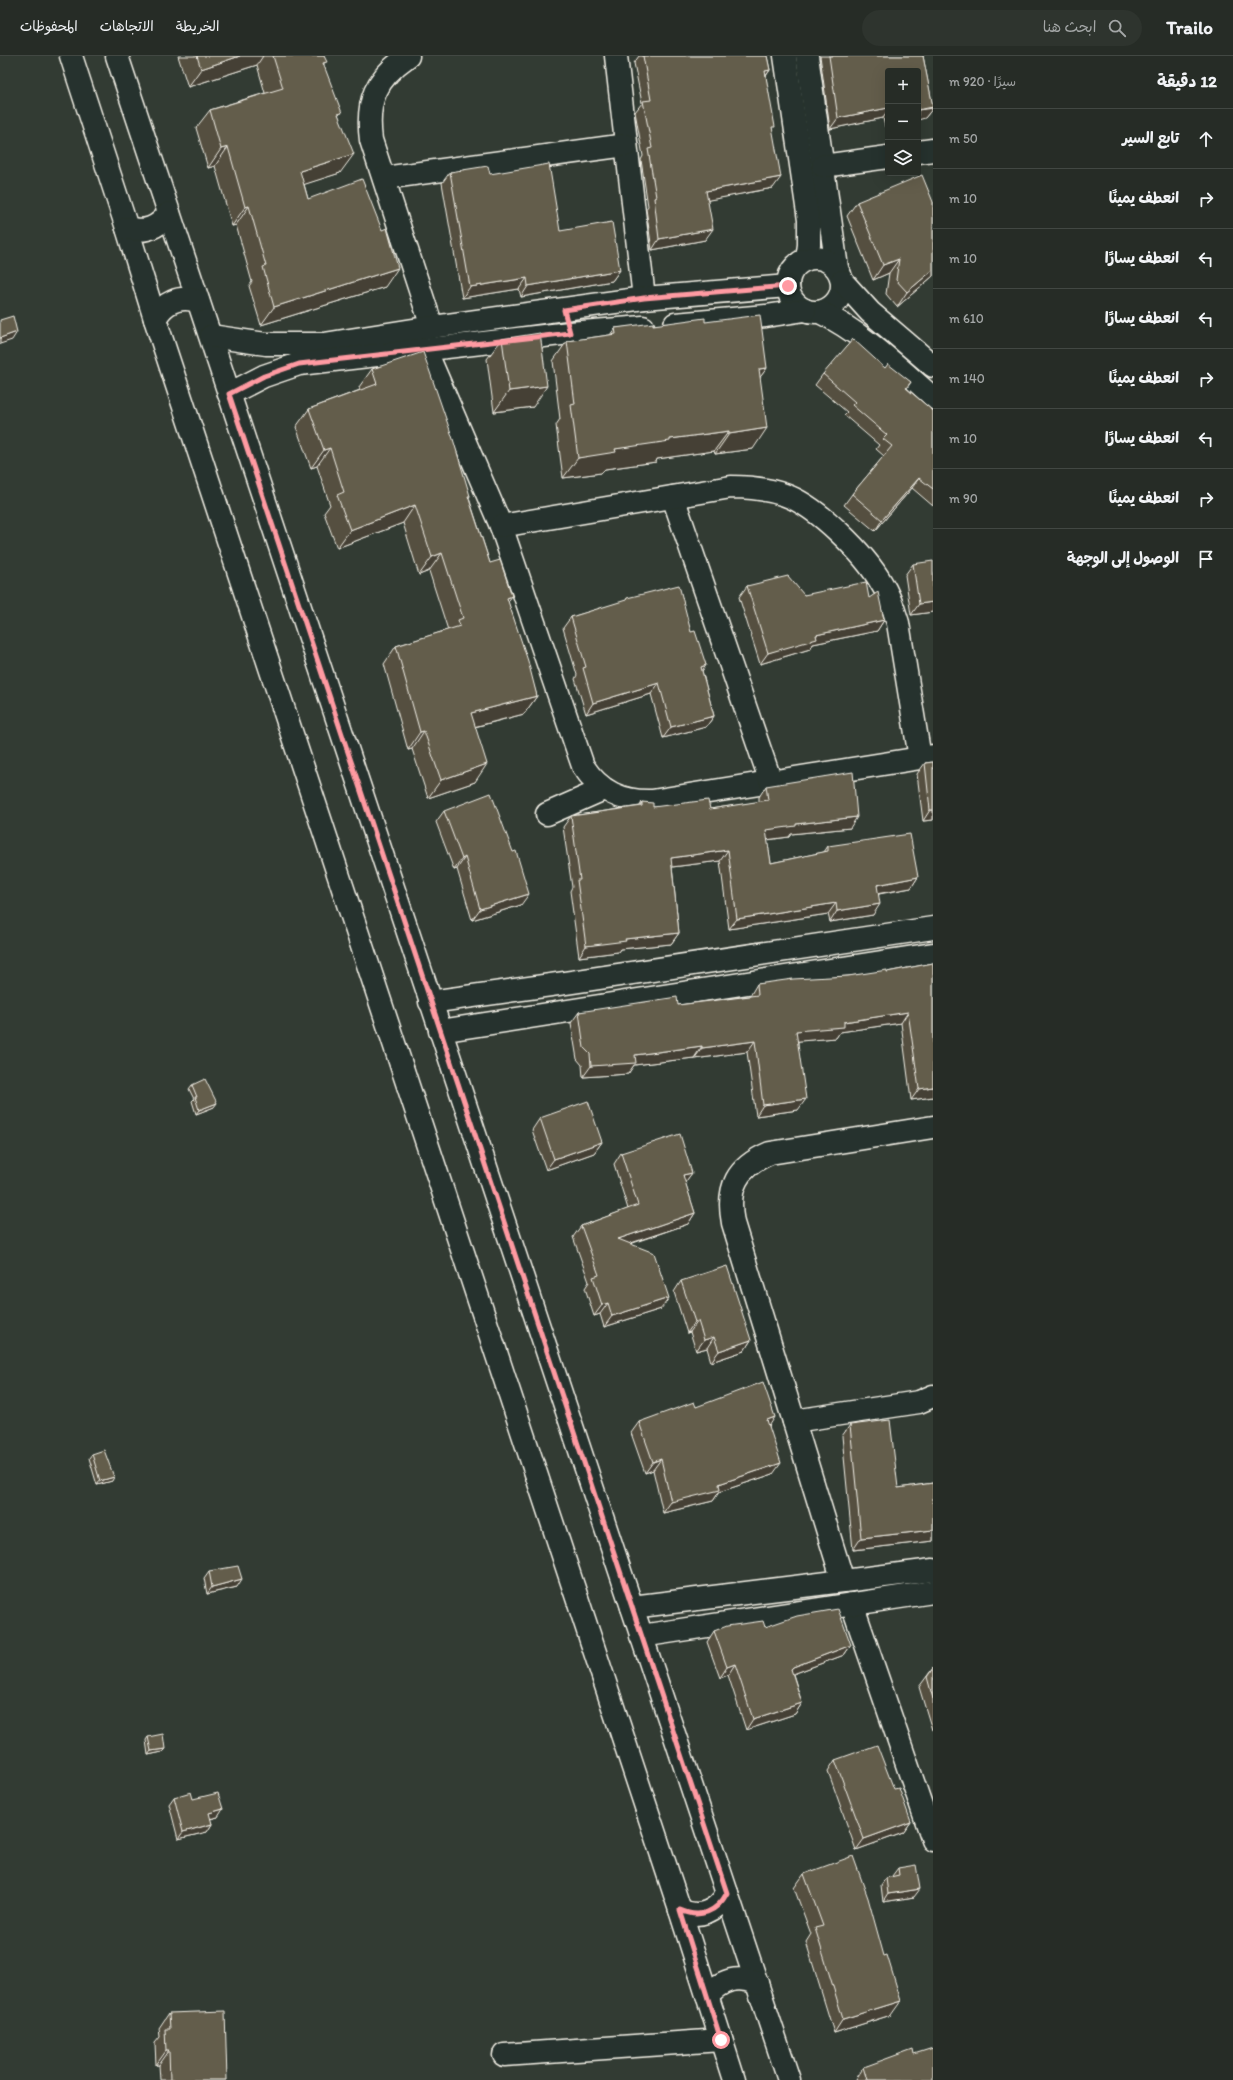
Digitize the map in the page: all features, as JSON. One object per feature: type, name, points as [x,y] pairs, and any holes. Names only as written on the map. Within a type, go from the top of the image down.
[{"type":"street","points":[[70,56],[127,228],[155,319],[680,1910],[734,2080]]},
{"type":"street","points":[[117,56],[789,2080]]},
{"type":"street","points":[[408,56],[388,72],[379,82],[371,101],[369,120],[371,140],[432,327]]},
{"type":"street","points":[[616,56],[644,298]]},
{"type":"street","points":[[785,56],[809,220],[809,245],[807,259]]},
{"type":"street","points":[[229,394],[264,376],[299,364],[570,333],[812,311],[831,306],[839,298],[839,275],[807,56]]},
{"type":"street","points":[[794,116],[815,112]]},
{"type":"street","points":[[384,178],[626,145]]},
{"type":"street","points":[[921,152],[933,150]]},
{"type":"street","points":[[823,166],[885,157]]},
{"type":"street","points":[[127,228],[135,230],[151,228],[164,220],[169,214]]},
{"type":"street","points":[[933,366],[870,312],[839,275],[823,259],[807,259],[795,266],[791,272],[788,286],[793,300],[812,311],[844,324],[866,340],[933,398]]},
{"type":"street","points":[[211,336],[266,344],[324,344],[432,327],[644,298],[788,286]]},
{"type":"street","points":[[155,319],[165,305],[172,301],[189,299],[198,302]]},
{"type":"street","points":[[564,310],[570,333]]},
{"type":"street","points":[[425,349],[501,526],[583,766],[591,778],[604,789],[619,797],[636,801],[652,801],[927,757],[898,623],[892,603],[883,584],[871,566],[812,509],[784,495],[750,488],[731,487],[501,526]]},
{"type":"street","points":[[673,497],[771,782]]},
{"type":"street","points":[[547,814],[604,789]]},
{"type":"street","points":[[430,1002],[690,965],[933,928]]},
{"type":"street","points":[[842,942],[847,967]]},
{"type":"street","points":[[440,1031],[933,954]]},
{"type":"street","points":[[690,965],[694,991]]},
{"type":"street","points":[[842,1581],[733,1223],[730,1205],[732,1188],[741,1172],[754,1160],[770,1153],[933,1127]]},
{"type":"street","points":[[794,1421],[919,1402],[933,1396]]},
{"type":"street","points":[[632,1607],[933,1570]]},
{"type":"street","points":[[641,1636],[933,1592]]},
{"type":"street","points":[[852,1604],[933,1840]]},
{"type":"street","points":[[680,1910],[688,1914],[707,1913],[722,1902],[727,1893]]},
{"type":"street","points":[[707,1996],[721,1983],[730,1980],[739,1978],[757,1983]]},
{"type":"street","points":[[504,2055],[721,2040]]},
{"type":"building","points":[[197,56],[240,56],[201,69]]},
{"type":"building","points":[[273,56],[324,56],[327,62],[323,63],[342,113],[338,114],[354,154],[300,171],[308,199],[362,179],[382,230],[387,228],[398,268],[274,307],[263,267],[266,266],[249,206],[245,207],[228,147],[221,149],[210,110],[283,88]]},
{"type":"building","points":[[643,56],[767,56],[770,70],[765,71],[775,127],[772,127],[781,177],[706,191],[713,229],[659,239],[654,198],[656,197],[648,149],[652,148],[643,101],[651,100]]},
{"type":"building","points":[[829,56],[923,56],[933,107],[921,109],[921,68],[885,68],[885,109],[838,118]]},
{"type":"building","points":[[549,164],[560,231],[612,222],[620,270],[528,286],[527,278],[470,287],[450,172],[488,166],[490,174]]},
{"type":"building","points":[[921,175],[933,202],[933,270],[907,292],[896,280],[899,259],[883,265],[857,202]]},
{"type":"building","points":[[760,315],[767,368],[759,369],[767,428],[729,434],[729,431],[670,439],[670,441],[615,449],[616,452],[578,458],[571,405],[575,404],[567,341],[616,334],[615,328],[653,323],[653,325],[705,318],[705,322]]},
{"type":"building","points":[[13,316],[17,332],[0,338],[0,320]]},
{"type":"building","points":[[540,333],[547,386],[509,391],[502,339]]},
{"type":"building","points":[[853,339],[885,368],[888,364],[911,382],[906,388],[933,411],[933,489],[919,478],[882,520],[852,494],[892,446],[883,439],[887,435],[852,405],[855,402],[823,374]]},
{"type":"building","points":[[423,352],[453,439],[470,496],[468,496],[490,563],[500,560],[512,596],[507,598],[528,661],[537,696],[471,713],[487,764],[441,780],[424,731],[420,732],[396,646],[460,626],[458,620],[463,618],[442,553],[432,557],[415,505],[350,530],[337,495],[344,492],[330,448],[324,450],[309,409],[377,384],[372,369]]},
{"type":"building","points":[[933,561],[933,602],[919,604],[913,564]]},
{"type":"building","points":[[788,576],[804,595],[866,582],[869,598],[878,592],[884,620],[816,635],[817,639],[768,653],[747,586]]},
{"type":"building","points":[[679,585],[691,632],[695,631],[706,665],[701,667],[714,716],[671,727],[659,683],[593,703],[583,668],[586,667],[571,617],[626,600],[627,598]]},
{"type":"building","points":[[933,762],[933,810],[930,810],[925,763]]},
{"type":"building","points":[[853,772],[857,817],[796,824],[796,826],[766,830],[771,863],[828,851],[828,846],[910,834],[918,877],[877,885],[880,904],[837,911],[836,903],[737,919],[728,850],[671,858],[679,933],[625,939],[626,941],[586,946],[577,880],[580,880],[571,816],[642,806],[642,802],[653,803],[653,807],[708,800],[710,809],[768,800],[766,786]]},
{"type":"building","points":[[491,793],[513,852],[516,851],[529,894],[480,909],[465,857],[462,859],[444,811]]},
{"type":"building","points":[[933,963],[933,1087],[919,1089],[908,1012],[844,1022],[844,1027],[796,1031],[806,1099],[763,1105],[755,1041],[635,1055],[636,1063],[591,1066],[590,1054],[584,1048],[579,1012],[677,997],[678,1005],[758,995],[757,984],[793,979],[848,976],[887,970],[887,972]]},
{"type":"building","points":[[205,1079],[217,1103],[199,1110],[195,1097],[197,1097],[192,1085]]},
{"type":"building","points":[[588,1101],[602,1142],[554,1159],[540,1118]]},
{"type":"building","points":[[680,1134],[692,1173],[683,1175],[695,1213],[618,1239],[654,1253],[669,1298],[612,1316],[608,1303],[602,1305],[593,1277],[599,1275],[581,1226],[638,1205],[621,1153]]},
{"type":"building","points":[[727,1266],[751,1340],[719,1351],[714,1337],[704,1340],[698,1321],[695,1322],[681,1281]]},
{"type":"building","points":[[763,1382],[775,1417],[767,1420],[781,1463],[719,1484],[720,1490],[671,1502],[661,1459],[653,1462],[639,1422],[694,1402],[696,1407]]},
{"type":"building","points":[[890,1420],[898,1488],[933,1483],[933,1530],[861,1538],[850,1425]]},
{"type":"building","points":[[104,1450],[114,1477],[100,1481],[92,1454]]},
{"type":"building","points":[[238,1566],[242,1579],[212,1587],[209,1571]]},
{"type":"building","points":[[838,1609],[851,1645],[793,1667],[791,1669],[802,1703],[753,1719],[735,1664],[727,1667],[714,1631],[727,1626],[763,1621],[765,1627],[797,1616]]},
{"type":"building","points":[[933,1668],[933,1699],[927,1677]]},
{"type":"building","points":[[163,1734],[165,1749],[151,1751],[148,1737]]},
{"type":"building","points":[[877,1745],[894,1789],[899,1788],[911,1822],[864,1839],[835,1760]]},
{"type":"building","points":[[191,1792],[193,1799],[218,1793],[223,1809],[209,1813],[212,1824],[183,1832],[174,1797]]},
{"type":"building","points":[[853,1856],[868,1898],[884,1956],[887,1955],[901,2001],[843,2019],[815,1928],[823,1926],[804,1874]]},
{"type":"building","points":[[916,1865],[920,1889],[888,1894],[886,1878],[899,1875],[898,1868]]},
{"type":"building","points":[[225,2011],[227,2080],[170,2080],[169,2051],[166,2051],[165,2029],[170,2029],[169,2013]]},
{"type":"building","points":[[933,2048],[933,2080],[868,2080],[864,2067],[913,2049],[914,2054]]},
{"type":"route","points":[[721,2040],[680,1910],[688,1914],[707,1913],[716,1908],[722,1902],[727,1893],[229,394],[264,376],[299,364],[570,333],[564,310],[644,298],[788,286]]}]
